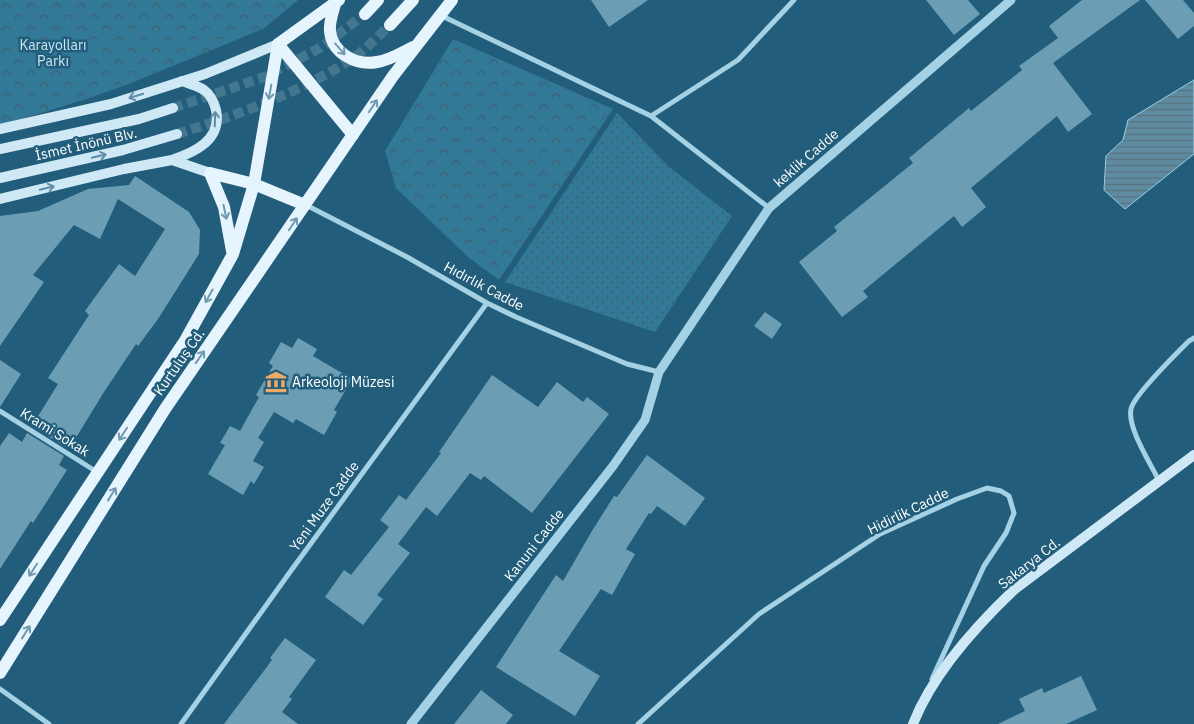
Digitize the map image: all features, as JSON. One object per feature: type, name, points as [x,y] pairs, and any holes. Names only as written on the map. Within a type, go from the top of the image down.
[{"type":"main road","points":[[365,14],[378,0]]},
{"type":"main road","points":[[390,25],[413,0]]},
{"type":"main road","name":"Kurtuluş Cd.","points":[[0,673],[164,409],[393,76],[452,0]]},
{"type":"main road","points":[[0,129],[111,104],[205,74],[278,44],[337,2]]},
{"type":"main road","points":[[337,2],[331,17],[330,30],[333,42],[340,52],[351,59],[374,63],[387,60],[417,45]]},
{"type":"main road","points":[[278,44],[353,135]]},
{"type":"main road","name":"Kurtuluş Cd.","points":[[0,620],[186,339],[233,254],[254,184],[278,44]]},
{"type":"main road","points":[[0,199],[124,168],[172,160],[196,151],[214,135],[217,116],[213,100],[204,90],[182,81]]},
{"type":"main road","name":"İsmet İnönü Blv.","points":[[0,149],[139,119],[173,108]]},
{"type":"main road","name":"İsmet İnönü Blv.","points":[[0,178],[123,150],[177,134]]},
{"type":"main road","points":[[172,160],[254,184],[305,205]]},
{"type":"main road","points":[[210,172],[224,207],[233,254]]},
{"type":"main road","name":"Sakarya Cd.","points":[[913,724],[918,712],[951,658],[992,611],[1015,589],[1194,455]]},
{"type":"street","points":[[651,116],[738,60],[794,0]]},
{"type":"street","name":"keklik Cadde","points":[[659,372],[769,208],[1011,0]]},
{"type":"street","points":[[440,15],[651,116],[769,208]]},
{"type":"street","name":"Hıdırlık Cadde","points":[[305,205],[407,257],[487,303],[627,364],[659,372]]},
{"type":"street","name":"Yeni Muze Cadde","points":[[181,724],[487,303]]},
{"type":"street","points":[[1159,482],[1136,434],[1131,409],[1138,396],[1183,347],[1194,338]]},
{"type":"street","name":"Kanuni Cadde","points":[[411,724],[631,440],[645,420],[659,372]]},
{"type":"street","name":"Krami Sokak","points":[[0,411],[98,472]]},
{"type":"street","name":"Hidirlik Cadde","points":[[638,724],[758,614],[880,534],[987,488],[1001,491],[1009,496],[1014,513],[1006,533],[984,566],[918,712]]},
{"type":"street","points":[[0,689],[48,724]]},
{"type":"green space","name":"Karayolları Parkı","points":[[0,0],[298,0],[263,29],[129,84],[0,126]]},
{"type":"green space","points":[[453,39],[613,109],[499,280],[468,257],[396,188],[385,151]]},
{"type":"green space","points":[[617,113],[668,166],[732,216],[655,332],[505,282]]},
{"type":"shaded area","points":[[1194,80],[1194,154],[1125,209],[1104,190],[1106,156],[1123,140],[1128,120]]},
{"type":"building","points":[[591,0],[648,0],[609,27]]},
{"type":"building","points":[[926,0],[968,0],[980,14],[954,35]]},
{"type":"building","points":[[1082,0],[1140,0],[1053,63],[1092,114],[1068,132],[1057,116],[971,188],[986,207],[962,227],[954,216],[863,291],[868,297],[842,317],[799,262],[837,231],[834,227],[913,163],[909,158],[969,108],[971,111],[1022,70],[1019,66],[1058,38],[1049,26]]},
{"type":"building","points":[[1145,0],[1183,0],[1194,13],[1194,26],[1178,39]]},
{"type":"building","points":[[135,176],[189,212],[200,230],[199,254],[158,319],[138,346],[136,344],[104,392],[69,449],[32,426],[58,384],[48,378],[89,315],[85,311],[119,264],[135,276],[165,229],[118,199],[100,239],[74,225],[33,275],[44,282],[0,346],[0,216],[38,211],[88,189],[129,185]]},
{"type":"building","points":[[765,312],[782,324],[772,339],[754,326]]},
{"type":"building","points":[[298,338],[317,349],[313,356],[352,379],[334,410],[337,412],[324,435],[296,419],[293,423],[274,412],[258,438],[264,442],[253,461],[264,467],[254,484],[251,481],[243,495],[208,474],[225,445],[220,443],[230,426],[240,431],[259,397],[256,395],[273,366],[269,363],[281,342],[292,348]]},
{"type":"building","points":[[0,360],[21,374],[0,407]]},
{"type":"building","points":[[492,375],[538,407],[557,382],[583,402],[587,397],[609,414],[532,513],[484,476],[481,480],[470,473],[437,516],[426,507],[398,544],[410,553],[377,595],[383,599],[363,625],[325,597],[344,570],[351,575],[389,527],[380,520],[399,495],[406,500],[441,453],[439,452]]},
{"type":"building","points":[[9,433],[22,442],[27,433],[64,456],[59,465],[67,470],[33,523],[31,521],[0,569],[0,446]]},
{"type":"building","points":[[647,455],[705,498],[685,526],[657,506],[651,514],[649,513],[626,549],[635,554],[612,595],[601,589],[559,651],[600,676],[575,716],[496,667],[556,575],[563,581],[614,496],[617,497]]},
{"type":"building","points":[[285,638],[316,660],[289,697],[292,699],[282,712],[298,724],[224,724],[272,660],[270,658]]},
{"type":"building","points":[[1081,676],[1097,710],[1066,724],[998,724],[1025,711],[1019,699],[1042,688],[1044,693]]},
{"type":"building","points":[[481,690],[513,715],[506,724],[454,724]]},
{"type":"tunnel","points":[[173,108],[264,77],[320,48],[365,14]]},
{"type":"tunnel","points":[[177,134],[266,103],[309,83],[355,56],[390,25]]},
{"type":"place","name":"Arkeoloji Müzesi","points":[[276,382]]}]
